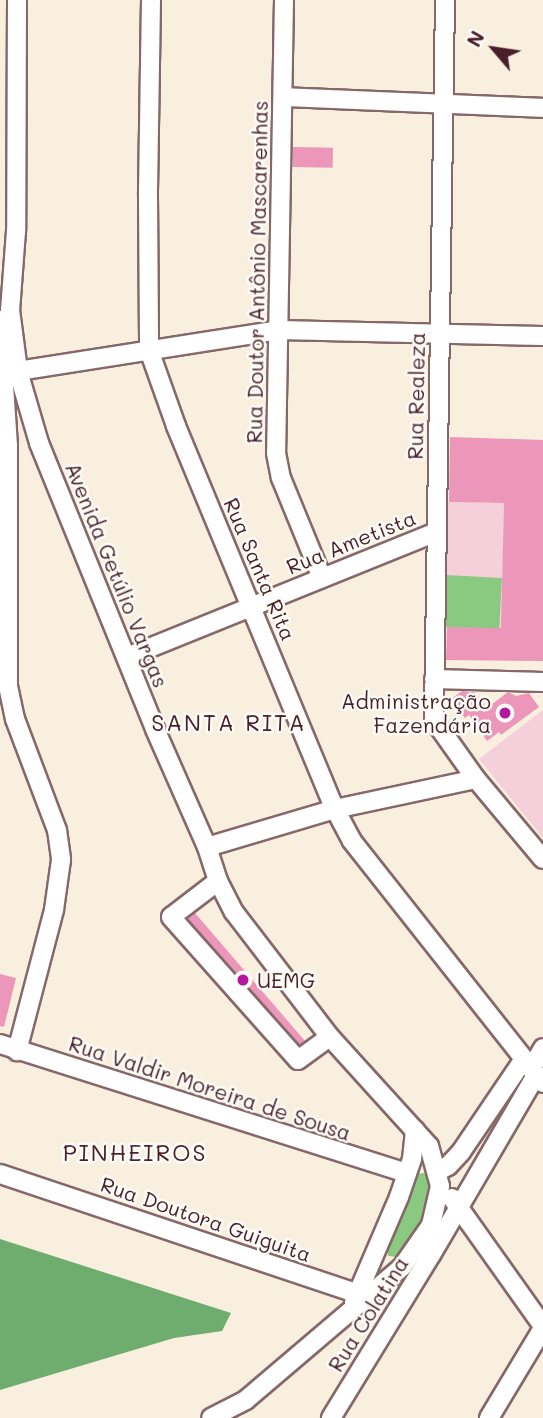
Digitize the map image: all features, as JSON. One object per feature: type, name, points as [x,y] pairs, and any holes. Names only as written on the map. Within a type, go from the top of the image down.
[{"type":"street","points":[[8,1047],[54,910],[61,860],[57,830],[15,719],[8,686],[8,446],[12,363],[4,325],[10,310],[16,231],[9,64],[17,0]]},
{"type":"street","name":"Rua Santa Rita","points":[[151,0],[149,349],[176,426],[335,809],[373,870],[534,1071]]},
{"type":"street","name":"Rua Doutor Antônio Mascarenhas","points":[[284,0],[276,453],[281,478],[322,578]]},
{"type":"street","name":"Rua Realeza","points":[[446,0],[434,720],[476,779],[543,859]]},
{"type":"street","points":[[283,97],[444,106],[543,108]]},
{"type":"street","points":[[12,363],[149,349],[279,330],[543,336]]},
{"type":"street","name":"Avenida Getúlio Vargas","points":[[12,363],[39,443],[207,847],[218,881],[253,939],[330,1037],[429,1146],[438,1176],[543,1327]]},
{"type":"street","name":"Rua Ametista","points":[[127,657],[436,532]]},
{"type":"street","points":[[434,679],[543,682]]},
{"type":"street","points":[[207,847],[335,809],[476,779]]},
{"type":"street","points":[[218,881],[171,917],[298,1060],[330,1037]]},
{"type":"street","name":"Rua Valdir Moreira de Sousa","points":[[8,1047],[407,1173],[421,1166],[438,1176]]},
{"type":"street","points":[[431,1255],[534,1071],[543,1048]]},
{"type":"street","points":[[211,1418],[246,1400],[358,1299],[405,1263],[431,1225],[438,1207],[438,1176],[534,1071]]},
{"type":"street","points":[[358,1299],[407,1173],[414,1149],[415,1130]]},
{"type":"street","name":"Rua Doutora Guiguita","points":[[0,1174],[358,1299]]},
{"type":"street","points":[[376,1252],[386,1261],[405,1263]]},
{"type":"street","name":"Rua Colatina","points":[[405,1263],[431,1255]]},
{"type":"street","name":"Rua Colatina","points":[[331,1418],[431,1255]]},
{"type":"street","points":[[489,1418],[543,1327]]},
{"type":"shaded area","points":[[447,502],[504,503],[502,628],[445,627]]},
{"type":"shaded area","points":[[543,710],[543,838],[479,759]]},
{"type":"green space","points":[[445,575],[502,578],[499,630],[442,627]]},
{"type":"green space","points":[[424,1173],[435,1180],[426,1223],[399,1257],[388,1256],[387,1242],[415,1174]]},
{"type":"green space","points":[[0,1239],[231,1313],[222,1331],[174,1338],[0,1390]]},
{"type":"building","points":[[293,147],[333,148],[333,168],[293,167]]},
{"type":"building","points":[[450,437],[543,440],[543,661],[446,660],[447,627],[501,628],[504,503],[449,502]]},
{"type":"building","name":"Administração Fazendária","points":[[462,691],[475,692],[487,708],[508,692],[516,696],[529,693],[539,707],[501,735],[499,732],[487,741],[469,715],[465,718],[451,699]]},
{"type":"building","points":[[195,913],[305,1041],[300,1045],[188,919]]},
{"type":"building","points":[[0,974],[16,978],[4,1027],[0,1026]]},
{"type":"place","name":"Administração Fazendária","points":[[505,713]]},
{"type":"place","name":"UEMG","points":[[243,980]]},
{"type":"district","name":"SANTA RITA","points":[[229,722]]},
{"type":"district","name":"PINHEIROS","points":[[135,1152]]}]
